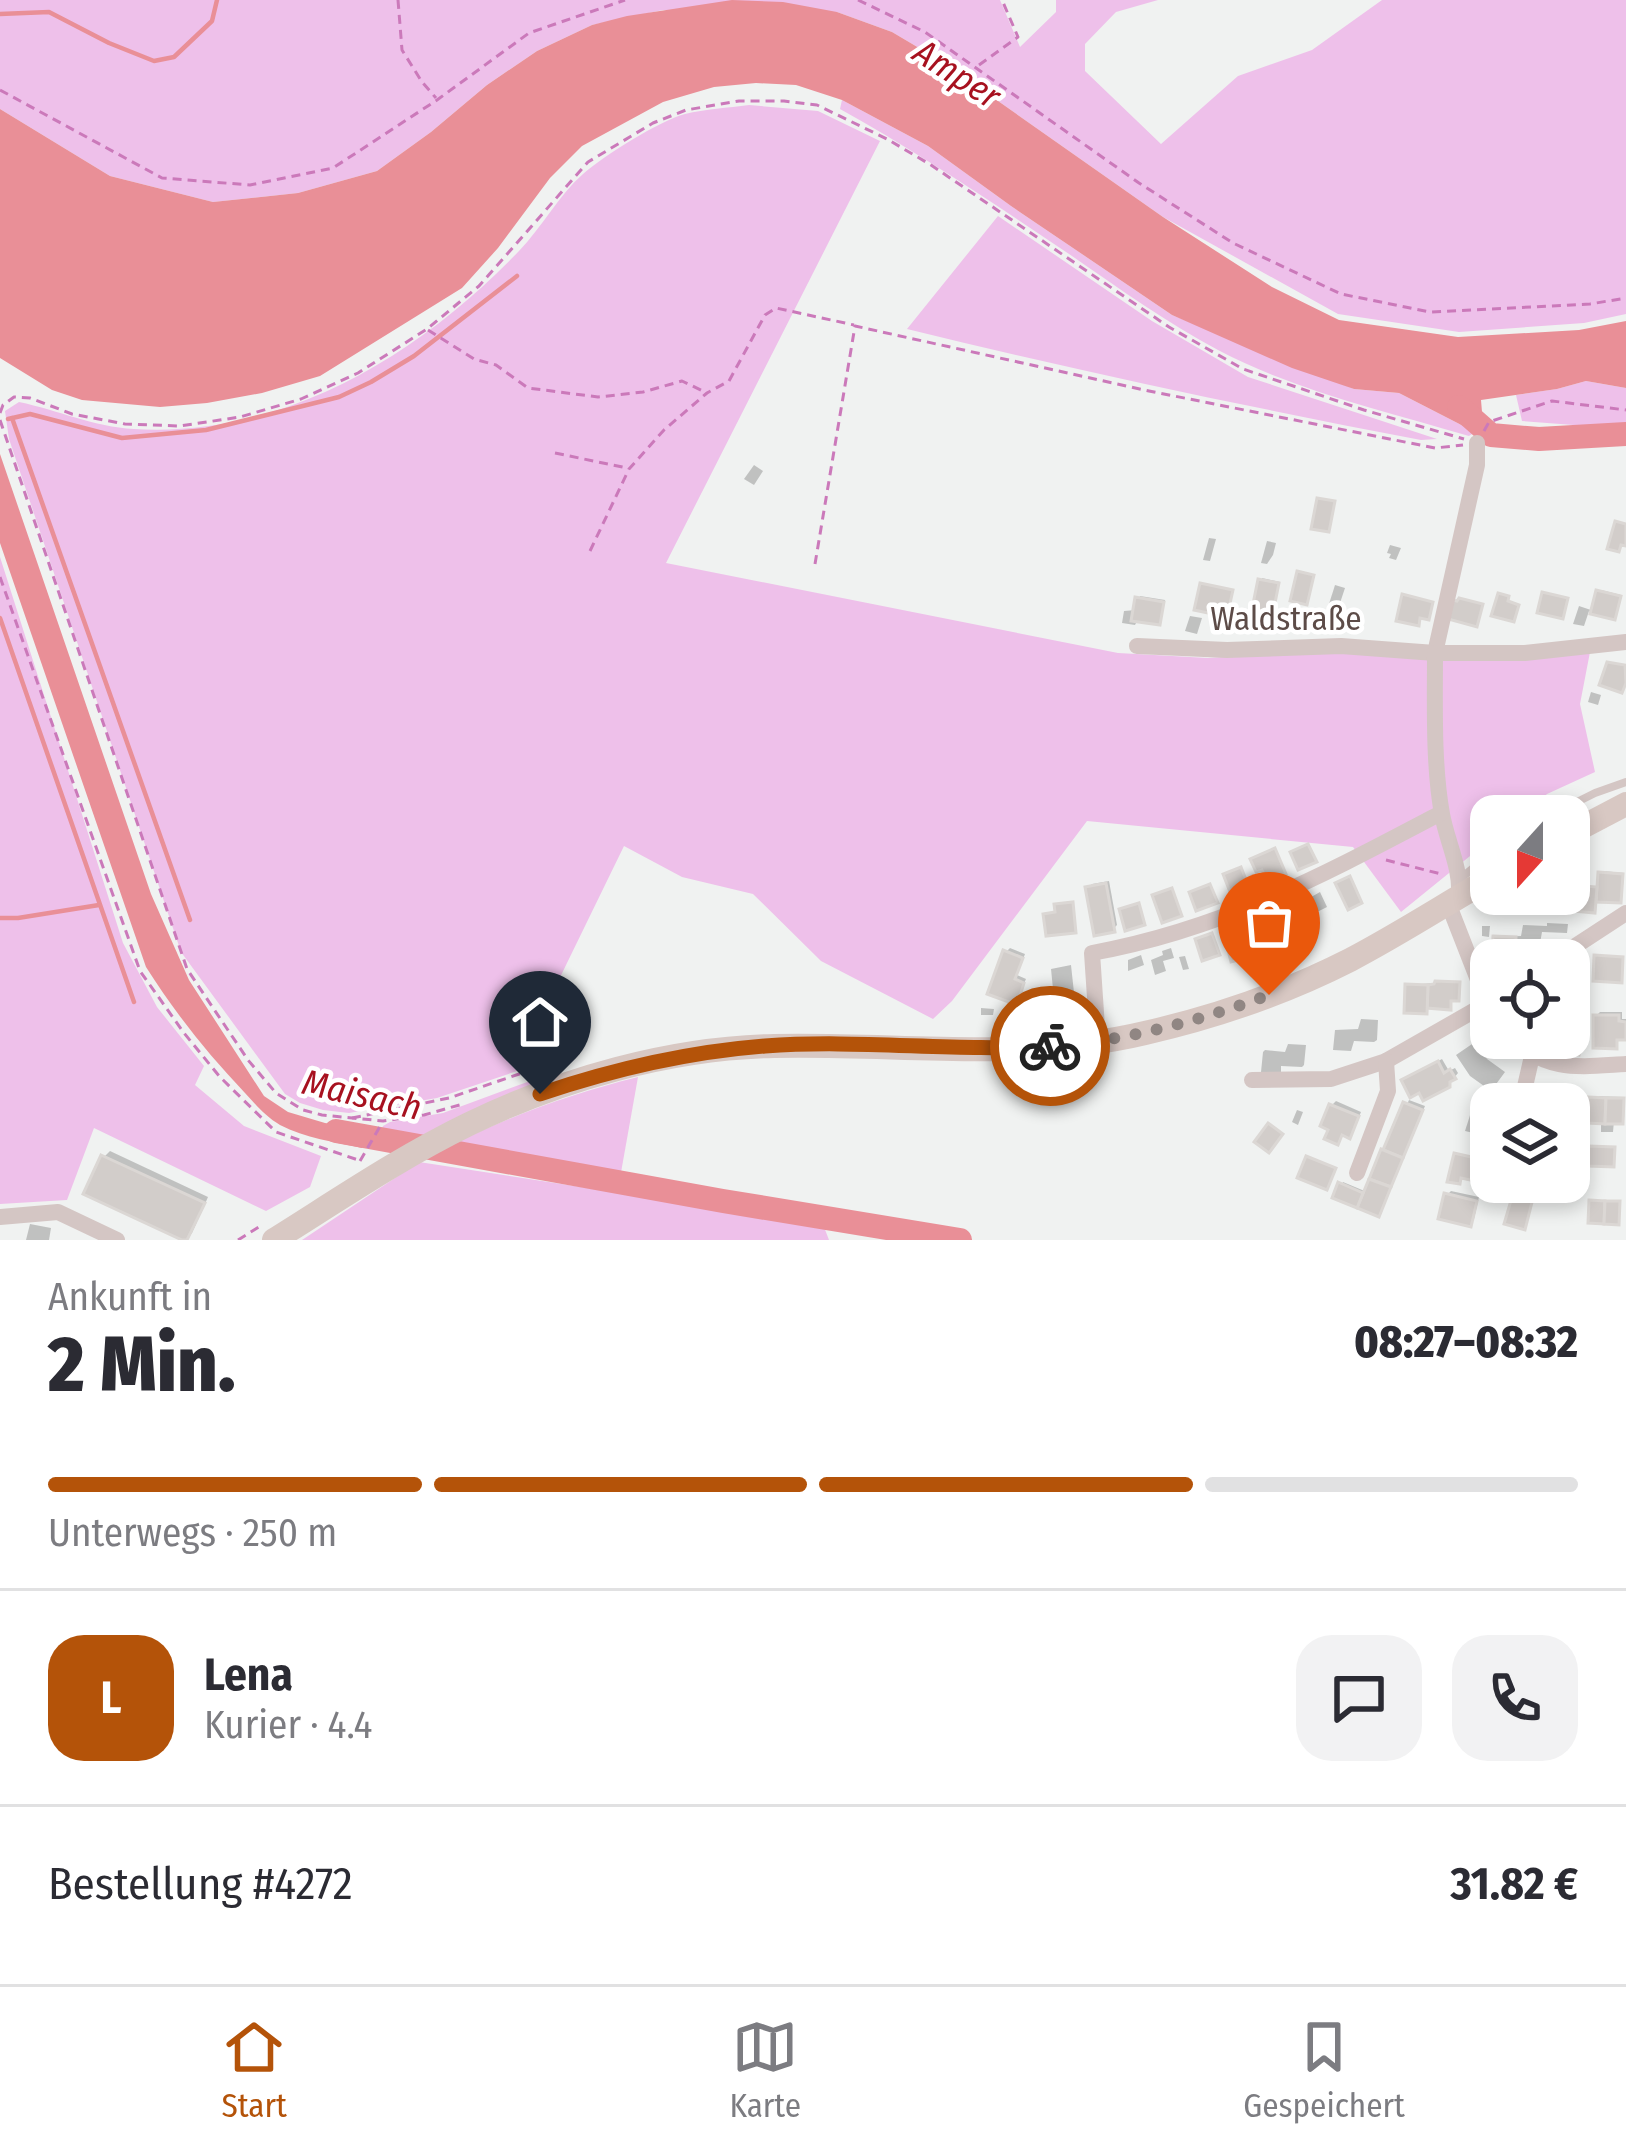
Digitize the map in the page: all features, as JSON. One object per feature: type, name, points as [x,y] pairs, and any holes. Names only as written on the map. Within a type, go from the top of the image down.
[{"type":"main road","points":[[1590,823],[1626,804]]},
{"type":"main road","points":[[274,1240],[475,1110],[619,1069],[710,1052],[768,1046],[957,1049],[1098,1042],[1210,1016],[1294,986],[1350,960],[1470,887]]},
{"type":"street","points":[[1470,941],[1442,813],[1435,652],[1477,465],[1477,443]]},
{"type":"street","name":"Waldstraße","points":[[1137,646],[1209,650],[1342,646],[1525,653],[1626,642]]},
{"type":"street","points":[[1098,1042],[1093,953],[1136,945],[1285,894],[1442,813]]},
{"type":"street","points":[[1586,939],[1626,913]]},
{"type":"street","points":[[1252,1080],[1331,1079],[1386,1061],[1470,1016]]},
{"type":"street","points":[[1541,1059],[1566,1067],[1626,1064]]},
{"type":"street","points":[[1357,1173],[1388,1091],[1386,1061]]},
{"type":"street","points":[[0,1217],[58,1212],[117,1240]]},
{"type":"lane","points":[[1590,795],[1626,782]]},
{"type":"lane","points":[[1456,893],[1470,877]]},
{"type":"path","points":[[398,0],[402,50],[437,100]]},
{"type":"path","points":[[0,90],[162,178],[250,185],[333,168],[530,33],[626,0]]},
{"type":"path","points":[[858,0],[925,32],[1138,183],[1233,243],[1341,294],[1430,312],[1626,298]]},
{"type":"path","points":[[976,67],[1018,37],[1001,0]]},
{"type":"path","points":[[0,413],[14,397],[30,398],[125,424],[180,426],[240,417],[301,399],[358,373],[427,329],[479,286],[588,162],[686,110],[784,100],[817,106],[916,156],[1169,327],[1243,369],[1477,443]]},
{"type":"path","points":[[590,551],[629,469],[664,430],[707,393],[729,381],[765,315],[776,308],[1149,391],[1435,448],[1477,443]]},
{"type":"path","points":[[814,564],[855,326]]},
{"type":"path","points":[[427,329],[474,359],[496,364],[528,388],[598,397],[682,381],[707,393]]},
{"type":"path","points":[[1489,422],[1552,401],[1626,410]]},
{"type":"path","points":[[0,420],[187,969],[248,1060],[276,1094],[304,1110],[383,1121],[475,1110]]},
{"type":"path","points":[[555,453],[629,469]]},
{"type":"path","points":[[0,577],[140,970],[184,1033],[275,1132],[362,1161],[383,1121]]},
{"type":"path","points":[[1363,854],[1456,893]]},
{"type":"path","points":[[347,1119],[448,1098],[525,1072],[533,1076],[515,1083]]},
{"type":"shaded area","points":[[0,0],[1000,0],[1020,47],[1056,12],[1056,0],[1158,0],[1116,12],[1085,44],[1085,71],[1161,144],[1238,76],[1312,50],[1382,0],[1626,0],[1626,314],[1584,323],[1459,332],[1338,314],[1163,217],[941,61],[892,32],[837,12],[663,10],[592,25],[537,51],[377,171],[298,193],[213,202],[110,176],[0,109]]},
{"type":"shaded area","points":[[842,100],[928,146],[1172,315],[1354,389],[1399,393],[1475,432],[1469,436],[1342,399],[1218,350],[840,109]]},
{"type":"shaded area","points":[[749,105],[818,111],[880,141],[666,563],[1118,653],[1208,658],[1327,650],[1590,652],[1580,704],[1595,772],[1546,795],[1470,795],[1470,856],[1401,912],[1353,847],[1087,821],[952,1001],[933,1019],[821,961],[753,894],[682,877],[624,846],[529,1041],[532,1066],[437,1098],[349,1113],[323,1110],[285,1094],[181,952],[9,439],[5,411],[19,402],[119,428],[190,428],[243,420],[295,404],[345,382],[438,324],[519,251],[574,182],[593,166],[661,124]]},
{"type":"shaded area","points":[[998,216],[1152,321],[1248,377],[1437,439],[1421,440],[1228,401],[907,329]]},
{"type":"shaded area","points":[[1586,381],[1626,388],[1626,429],[1522,421],[1516,395]]},
{"type":"shaded area","points":[[0,557],[123,943],[157,1007],[204,1066],[195,1085],[244,1126],[321,1156],[310,1187],[266,1211],[94,1128],[67,1200],[0,1204]]},
{"type":"shaded area","points":[[638,1077],[620,1178],[453,1144],[544,1106]]},
{"type":"shaded area","points":[[530,1081],[533,1088],[412,1141],[379,1135],[390,1122],[443,1113]]},
{"type":"shaded area","points":[[419,1162],[730,1210],[821,1219],[829,1240],[302,1240]]},
{"type":"water","name":"Amper","points":[[732,0],[783,2],[837,12],[892,32],[941,61],[1163,217],[1272,287],[1339,320],[1458,337],[1579,330],[1626,321],[1626,388],[1586,381],[1481,400],[1483,424],[1475,432],[1399,393],[1354,389],[1292,368],[1172,315],[928,146],[842,100],[796,85],[756,83],[714,87],[663,102],[582,146],[550,178],[462,288],[320,376],[262,393],[160,407],[82,400],[52,390],[0,358],[0,109],[110,176],[213,202],[298,193],[377,171],[537,51],[592,25]]},
{"type":"water","points":[[0,454],[151,894],[189,980],[264,1096],[288,1112],[371,1131],[362,1148],[300,1133],[270,1118],[205,1048],[146,967],[0,543]]},
{"type":"building","points":[[1317,498],[1335,501],[1329,532],[1311,529]]},
{"type":"building","points":[[1615,521],[1626,524],[1626,546],[1621,545],[1619,552],[1607,549]]},
{"type":"building","points":[[1297,571],[1314,575],[1307,605],[1290,601]]},
{"type":"building","points":[[1258,579],[1279,583],[1273,613],[1252,609]]},
{"type":"building","points":[[1200,583],[1233,590],[1227,617],[1194,610]]},
{"type":"building","points":[[1596,590],[1621,596],[1615,620],[1590,614]]},
{"type":"building","points":[[1542,592],[1568,598],[1563,619],[1537,613]]},
{"type":"building","points":[[1498,593],[1519,605],[1514,622],[1491,616]]},
{"type":"building","points":[[1402,594],[1433,602],[1429,620],[1420,618],[1419,626],[1396,621]]},
{"type":"building","points":[[1135,597],[1164,602],[1160,625],[1131,621]]},
{"type":"building","points":[[1452,600],[1483,604],[1477,627],[1448,619]]},
{"type":"building","points":[[1607,662],[1625,665],[1622,693],[1599,685]]},
{"type":"building","points":[[1308,844],[1317,862],[1298,870],[1290,852]]},
{"type":"building","points":[[1275,848],[1286,874],[1268,882],[1250,859]]},
{"type":"building","points":[[1241,867],[1250,890],[1232,897],[1223,874]]},
{"type":"building","points":[[1598,872],[1623,874],[1621,903],[1596,902]]},
{"type":"building","points":[[1350,876],[1362,903],[1348,910],[1335,883]]},
{"type":"building","points":[[1106,883],[1115,932],[1094,936],[1085,887]]},
{"type":"building","points":[[1210,884],[1218,903],[1196,911],[1189,892]]},
{"type":"building","points":[[1590,886],[1597,887],[1595,913],[1590,913]]},
{"type":"building","points":[[1172,888],[1182,916],[1162,923],[1152,895]]},
{"type":"building","points":[[1073,902],[1076,933],[1046,936],[1043,914],[1055,912],[1054,904]]},
{"type":"building","points":[[1139,903],[1145,925],[1125,931],[1119,909]]},
{"type":"building","points":[[1285,926],[1291,941],[1265,952],[1261,942]]},
{"type":"building","points":[[1247,929],[1254,956],[1231,962],[1224,935]]},
{"type":"building","points":[[1212,933],[1220,955],[1202,961],[1195,939]]},
{"type":"building","points":[[1003,950],[1023,958],[1015,979],[1024,983],[1017,1005],[987,994]]},
{"type":"building","points":[[1594,955],[1623,957],[1622,983],[1593,981]]},
{"type":"building","points":[[1460,982],[1459,1001],[1451,1001],[1451,1010],[1427,1008],[1428,985]]},
{"type":"building","points":[[1405,984],[1428,985],[1427,1014],[1404,1013]]},
{"type":"building","points":[[1073,993],[1076,1016],[1053,1012],[1051,996]]},
{"type":"building","points":[[1593,1015],[1619,1015],[1619,1021],[1626,1022],[1626,1040],[1617,1040],[1617,1049],[1593,1048]]},
{"type":"building","points":[[1438,1061],[1444,1073],[1450,1069],[1456,1079],[1450,1087],[1423,1101],[1419,1093],[1410,1098],[1401,1080]]},
{"type":"building","points":[[1590,1097],[1606,1098],[1605,1124],[1590,1123]]},
{"type":"building","points":[[1606,1098],[1624,1098],[1623,1124],[1605,1124]]},
{"type":"building","points":[[1403,1102],[1423,1110],[1403,1158],[1383,1150]]},
{"type":"building","points":[[1329,1104],[1359,1116],[1350,1139],[1342,1135],[1338,1145],[1324,1139],[1328,1130],[1320,1126]]},
{"type":"building","points":[[1268,1123],[1283,1134],[1269,1153],[1254,1142]]},
{"type":"building","points":[[1590,1146],[1615,1147],[1614,1167],[1590,1166]]},
{"type":"building","points":[[1381,1149],[1403,1158],[1391,1187],[1369,1179]]},
{"type":"building","points":[[1454,1153],[1470,1157],[1470,1180],[1447,1182]]},
{"type":"building","points":[[101,1155],[205,1203],[187,1240],[83,1194]]},
{"type":"building","points":[[1306,1156],[1336,1168],[1327,1190],[1297,1178]]},
{"type":"building","points":[[1369,1179],[1391,1187],[1379,1217],[1357,1208]]},
{"type":"building","points":[[1338,1182],[1363,1193],[1357,1208],[1332,1198]]},
{"type":"building","points":[[1444,1193],[1477,1203],[1471,1227],[1438,1219]]},
{"type":"building","points":[[1590,1200],[1605,1201],[1604,1224],[1588,1223]]},
{"type":"building","points":[[1605,1201],[1620,1201],[1619,1225],[1604,1224]]},
{"type":"building","points":[[1510,1203],[1532,1203],[1525,1230],[1504,1224]]},
{"type":"waterway","points":[[0,14],[49,12],[154,61],[174,57],[212,21],[217,0]]},
{"type":"waterway","points":[[8,419],[30,414],[122,438],[206,430],[339,397],[414,356],[517,276]]},
{"type":"waterway","points":[[1459,407],[1491,435],[1539,439],[1626,434]]},
{"type":"waterway","points":[[12,418],[190,920]]},
{"type":"waterway","points":[[0,618],[134,1002]]},
{"type":"waterway","points":[[0,918],[99,905]]},
{"type":"waterway","name":"Maisach","points":[[336,1131],[960,1240]]},
{"type":"way so far","points":[[1050,1046],[1144,1034],[1269,995]]},
{"type":"route","points":[[540,1094],[619,1069],[768,1046],[1050,1046]]}]
